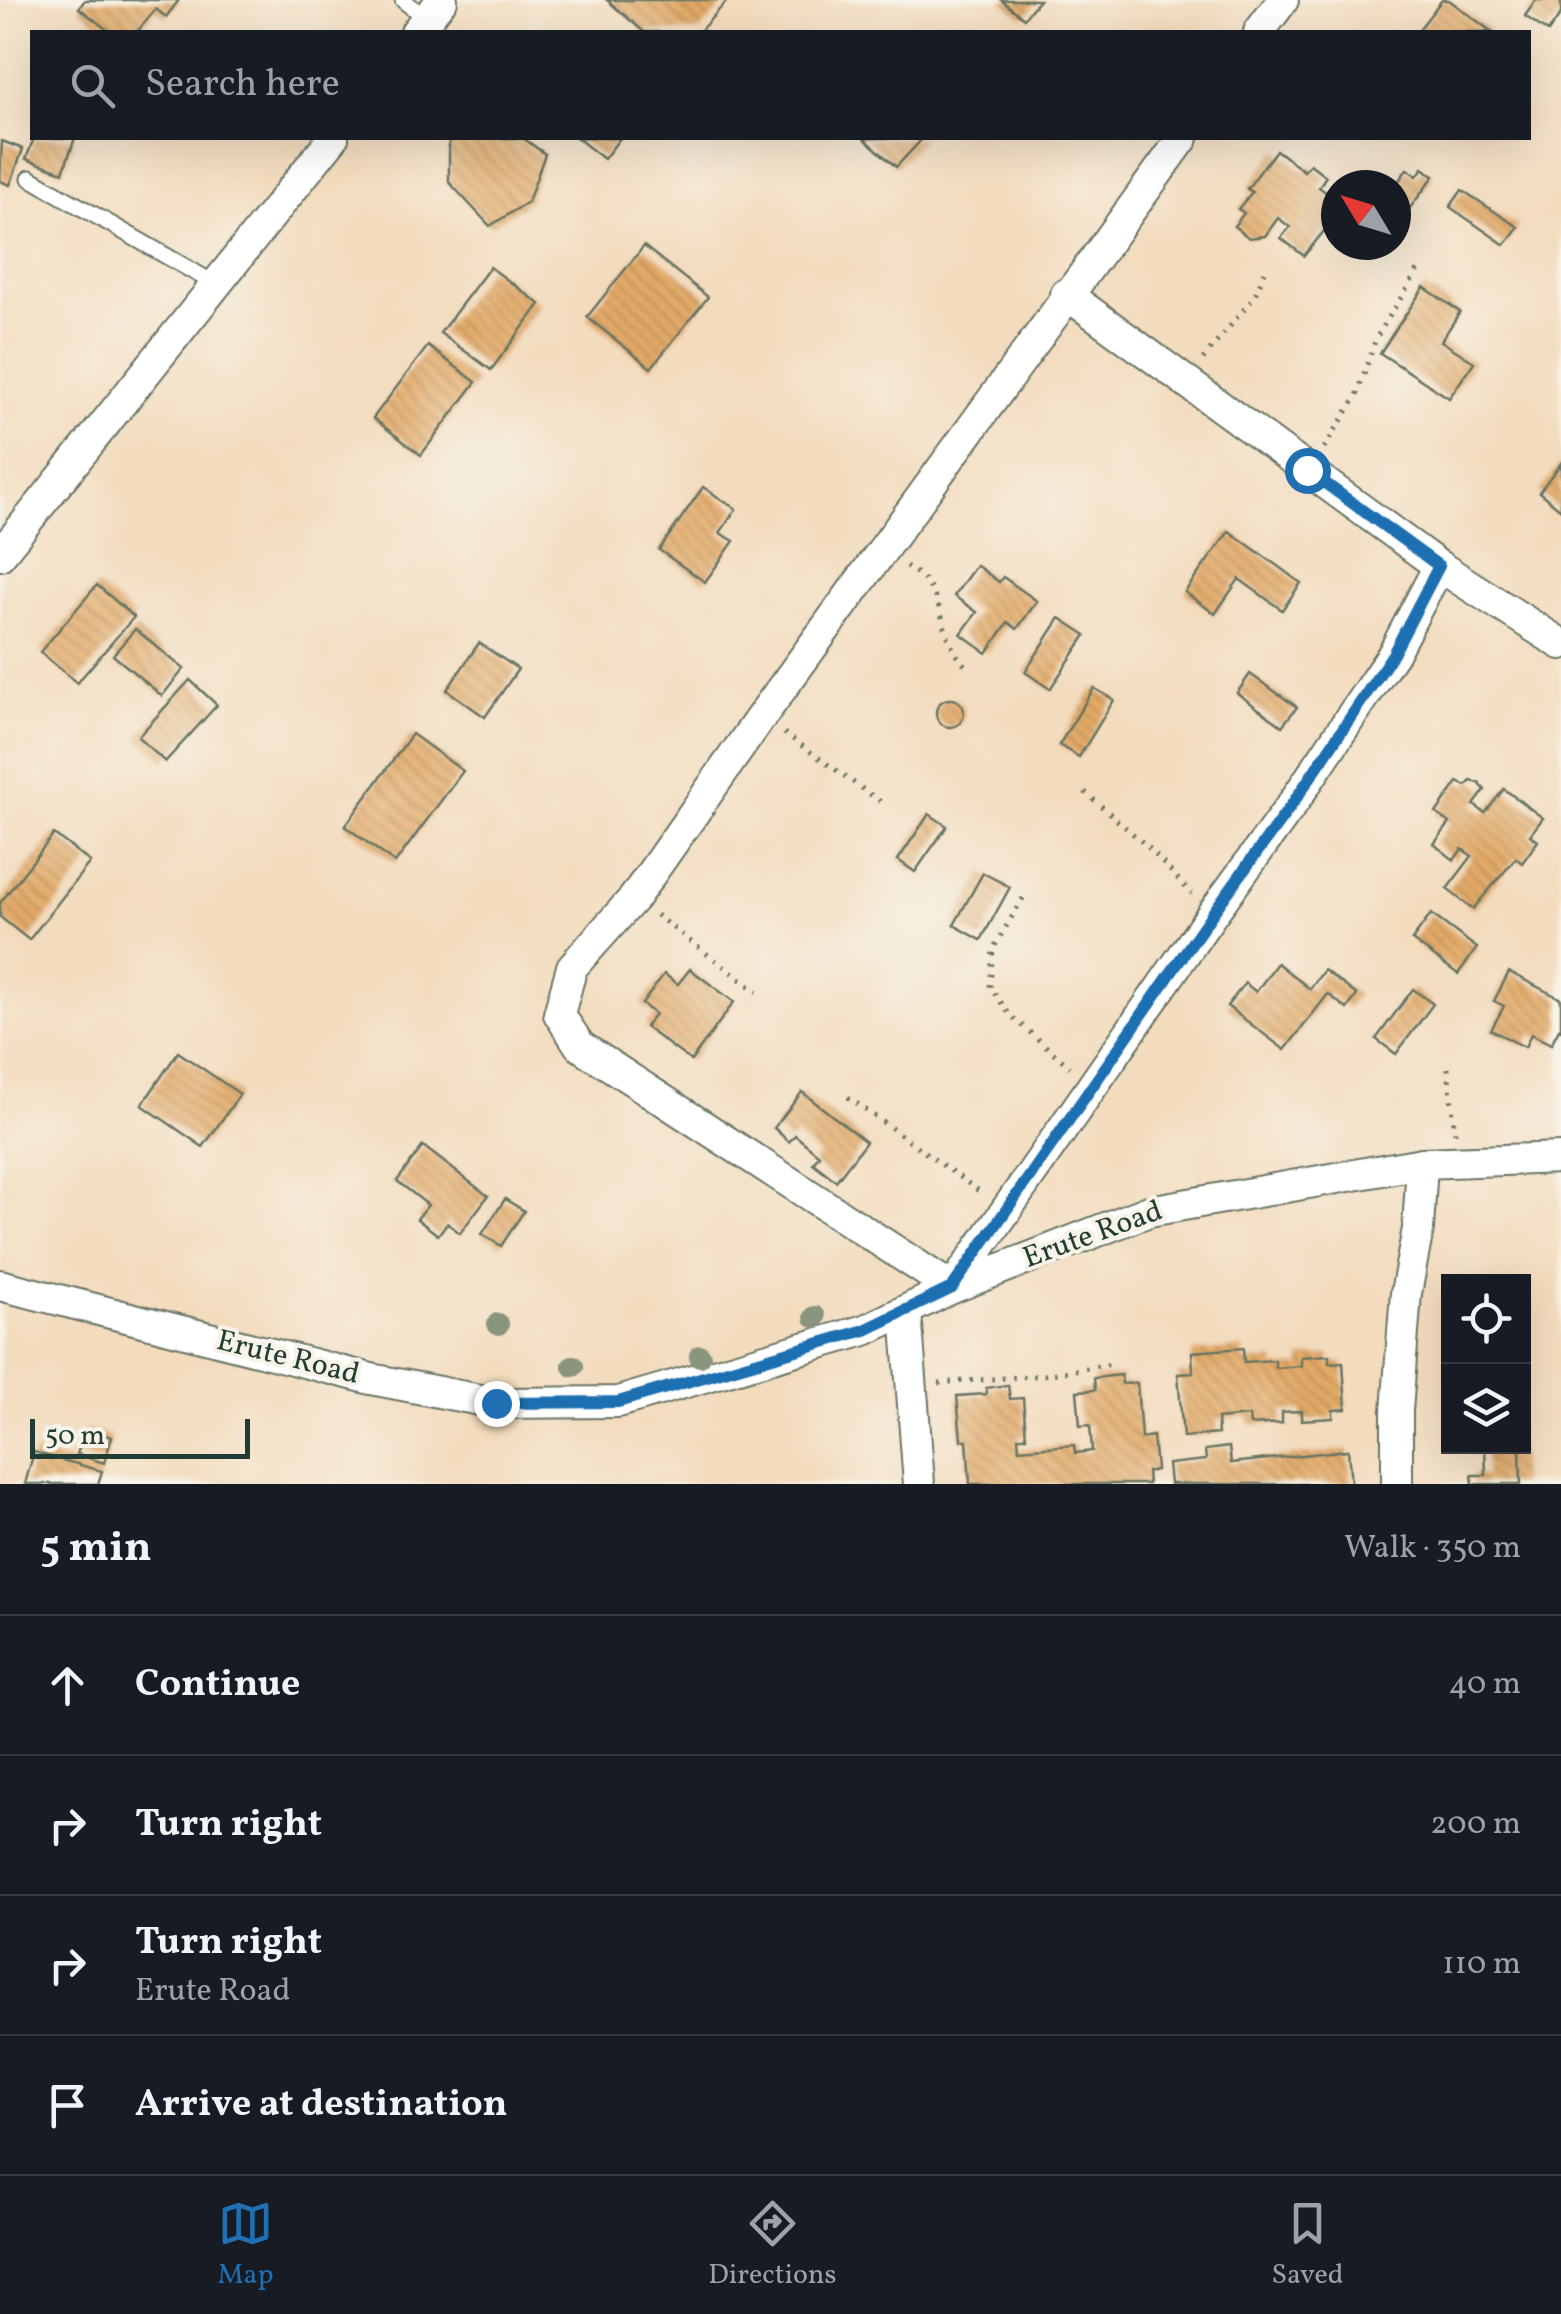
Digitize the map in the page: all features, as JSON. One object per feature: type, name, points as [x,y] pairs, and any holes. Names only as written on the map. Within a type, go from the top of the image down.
[{"type":"street","points":[[1261,30],[1282,0]]},
{"type":"street","points":[[0,555],[331,140]]},
{"type":"street","points":[[1182,140],[1066,294],[634,898],[572,967],[560,1014],[580,1046],[952,1288],[1293,803],[1393,654],[1439,566]]},
{"type":"street","points":[[1066,294],[1439,566],[1561,644]]},
{"type":"street","name":"Erute Road","points":[[0,1285],[371,1380],[496,1403],[618,1402],[865,1330],[952,1288],[1148,1211],[1422,1163],[1561,1158]]},
{"type":"street","points":[[1397,1484],[1397,1410],[1406,1294],[1418,1229],[1422,1163]]},
{"type":"street","points":[[906,1312],[919,1484]]},
{"type":"lane","points":[[30,178],[217,286]]},
{"type":"path","points":[[1184,379],[1245,309],[1268,266]]},
{"type":"path","points":[[1307,470],[1336,433],[1357,396],[1376,338],[1420,267]]},
{"type":"path","points":[[884,548],[925,580],[941,612],[951,651],[966,666]]},
{"type":"path","points":[[761,717],[880,802]]},
{"type":"path","points":[[1085,792],[1148,847],[1212,914]]},
{"type":"path","points":[[634,898],[757,992]]},
{"type":"path","points":[[1023,898],[993,949],[990,987],[1010,1015],[1093,1084]]},
{"type":"path","points":[[1448,1068],[1458,1161]]},
{"type":"path","points":[[848,1097],[971,1182],[1004,1213]]},
{"type":"path","points":[[912,1386],[1112,1364]]},
{"type":"building","points":[[85,0],[179,0],[166,17],[156,9],[139,30],[107,30],[79,8]]},
{"type":"building","points":[[607,0],[728,0],[701,30],[642,30]]},
{"type":"building","points":[[1001,0],[1039,0],[1024,18]]},
{"type":"building","points":[[1442,0],[1449,0],[1489,30],[1419,30]]},
{"type":"building","points":[[1536,0],[1561,0],[1561,14],[1548,32],[1525,16]]},
{"type":"building","points":[[33,140],[74,140],[63,172],[26,159]]},
{"type":"building","points":[[449,140],[526,140],[545,154],[528,202],[490,226],[449,182]]},
{"type":"building","points":[[580,140],[618,140],[604,159]]},
{"type":"building","points":[[866,140],[921,140],[896,167]]},
{"type":"building","points":[[2,141],[23,149],[10,185],[0,181]]},
{"type":"building","points":[[1276,150],[1304,171],[1310,164],[1321,172],[1321,235],[1304,256],[1281,238],[1290,227],[1278,218],[1265,236],[1249,238],[1234,226],[1244,213],[1238,209],[1252,192],[1247,189]]},
{"type":"building","points":[[1423,168],[1434,176],[1411,207],[1411,172],[1417,176]]},
{"type":"building","points":[[1462,190],[1518,227],[1505,245],[1450,207]]},
{"type":"building","points":[[644,246],[708,297],[651,368],[587,317]]},
{"type":"building","points":[[490,267],[540,304],[491,370],[440,333]]},
{"type":"building","points":[[1424,287],[1460,312],[1441,341],[1474,362],[1449,398],[1380,353]]},
{"type":"building","points":[[428,346],[476,382],[421,455],[373,418]]},
{"type":"building","points":[[1561,463],[1561,510],[1539,492]]},
{"type":"building","points":[[703,487],[736,509],[720,533],[734,541],[705,582],[659,550]]},
{"type":"building","points":[[1229,531],[1301,583],[1282,610],[1239,579],[1215,614],[1185,592]]},
{"type":"building","points":[[976,565],[999,582],[1003,577],[1037,601],[1017,629],[1008,622],[987,653],[961,634],[977,612],[954,596]]},
{"type":"building","points":[[97,585],[134,617],[77,683],[40,652]]},
{"type":"building","points":[[1060,618],[1086,635],[1050,689],[1025,672]]},
{"type":"building","points":[[135,629],[184,669],[162,696],[113,655]]},
{"type":"building","points":[[479,643],[518,669],[485,717],[447,690]]},
{"type":"building","points":[[1250,674],[1297,707],[1282,726],[1237,693]]},
{"type":"building","points":[[190,680],[217,705],[165,762],[138,737]]},
{"type":"building","points":[[1094,688],[1114,700],[1079,757],[1059,745]]},
{"type":"building","points":[[950,699],[960,703],[964,713],[960,723],[950,727],[940,723],[936,713],[940,703]]},
{"type":"building","points":[[412,734],[463,771],[395,863],[345,826]]},
{"type":"building","points":[[1471,781],[1485,790],[1474,805],[1485,813],[1504,789],[1543,818],[1530,835],[1538,841],[1522,863],[1516,858],[1473,909],[1447,889],[1472,856],[1462,849],[1454,860],[1434,844],[1450,823],[1436,813],[1458,782],[1466,786]]},
{"type":"building","points":[[929,814],[947,826],[915,872],[898,860]]},
{"type":"building","points":[[54,834],[90,862],[29,940],[0,917],[0,903]]},
{"type":"building","points":[[983,873],[1010,887],[981,940],[954,925]]},
{"type":"building","points":[[1431,914],[1477,948],[1458,974],[1412,940]]},
{"type":"building","points":[[1277,963],[1310,989],[1324,970],[1357,995],[1347,1009],[1328,994],[1285,1050],[1227,1006],[1245,983],[1256,992]]},
{"type":"building","points":[[690,969],[734,1002],[691,1061],[645,1027],[655,1014],[642,1004],[664,974],[678,984]]},
{"type":"building","points":[[1509,972],[1561,999],[1561,1030],[1551,1044],[1531,1034],[1525,1047],[1491,1030],[1504,1006],[1494,1001]]},
{"type":"building","points":[[1413,989],[1433,1004],[1396,1054],[1376,1039]]},
{"type":"building","points":[[178,1052],[240,1094],[203,1147],[142,1105]]},
{"type":"building","points":[[802,1092],[866,1142],[836,1181],[813,1163],[819,1155],[795,1135],[789,1142],[774,1128]]},
{"type":"building","points":[[423,1146],[488,1196],[460,1233],[447,1223],[438,1235],[417,1219],[428,1205],[397,1181]]},
{"type":"building","points":[[505,1199],[524,1211],[501,1246],[482,1234]]},
{"type":"building","points":[[1243,1348],[1244,1362],[1275,1360],[1275,1368],[1301,1366],[1301,1357],[1329,1355],[1329,1363],[1343,1362],[1346,1409],[1333,1410],[1333,1418],[1302,1420],[1302,1411],[1282,1412],[1282,1423],[1250,1425],[1249,1416],[1217,1419],[1218,1434],[1183,1437],[1178,1374],[1193,1373],[1192,1352]]},
{"type":"building","points":[[1121,1375],[1122,1384],[1137,1383],[1141,1438],[1153,1436],[1156,1470],[1147,1472],[1148,1484],[970,1484],[967,1440],[961,1440],[957,1396],[986,1394],[986,1388],[1008,1385],[1010,1399],[1023,1398],[1026,1437],[1018,1437],[1019,1449],[1074,1445],[1075,1453],[1092,1451],[1090,1425],[1080,1426],[1077,1391],[1095,1390],[1094,1378]]},
{"type":"building","points":[[86,1429],[112,1437],[104,1463],[77,1454]]},
{"type":"building","points":[[1229,1447],[1231,1463],[1348,1450],[1351,1484],[1170,1484],[1168,1464],[1206,1460],[1205,1450]]},
{"type":"building","points":[[34,1452],[102,1471],[98,1484],[25,1484]]},
{"type":"building","points":[[1485,1454],[1520,1454],[1521,1484],[1473,1484],[1472,1475],[1486,1475]]},
{"type":"route","points":[[496,1403],[618,1402],[865,1330],[952,1288],[1293,803],[1393,654],[1439,566],[1307,470]]}]
